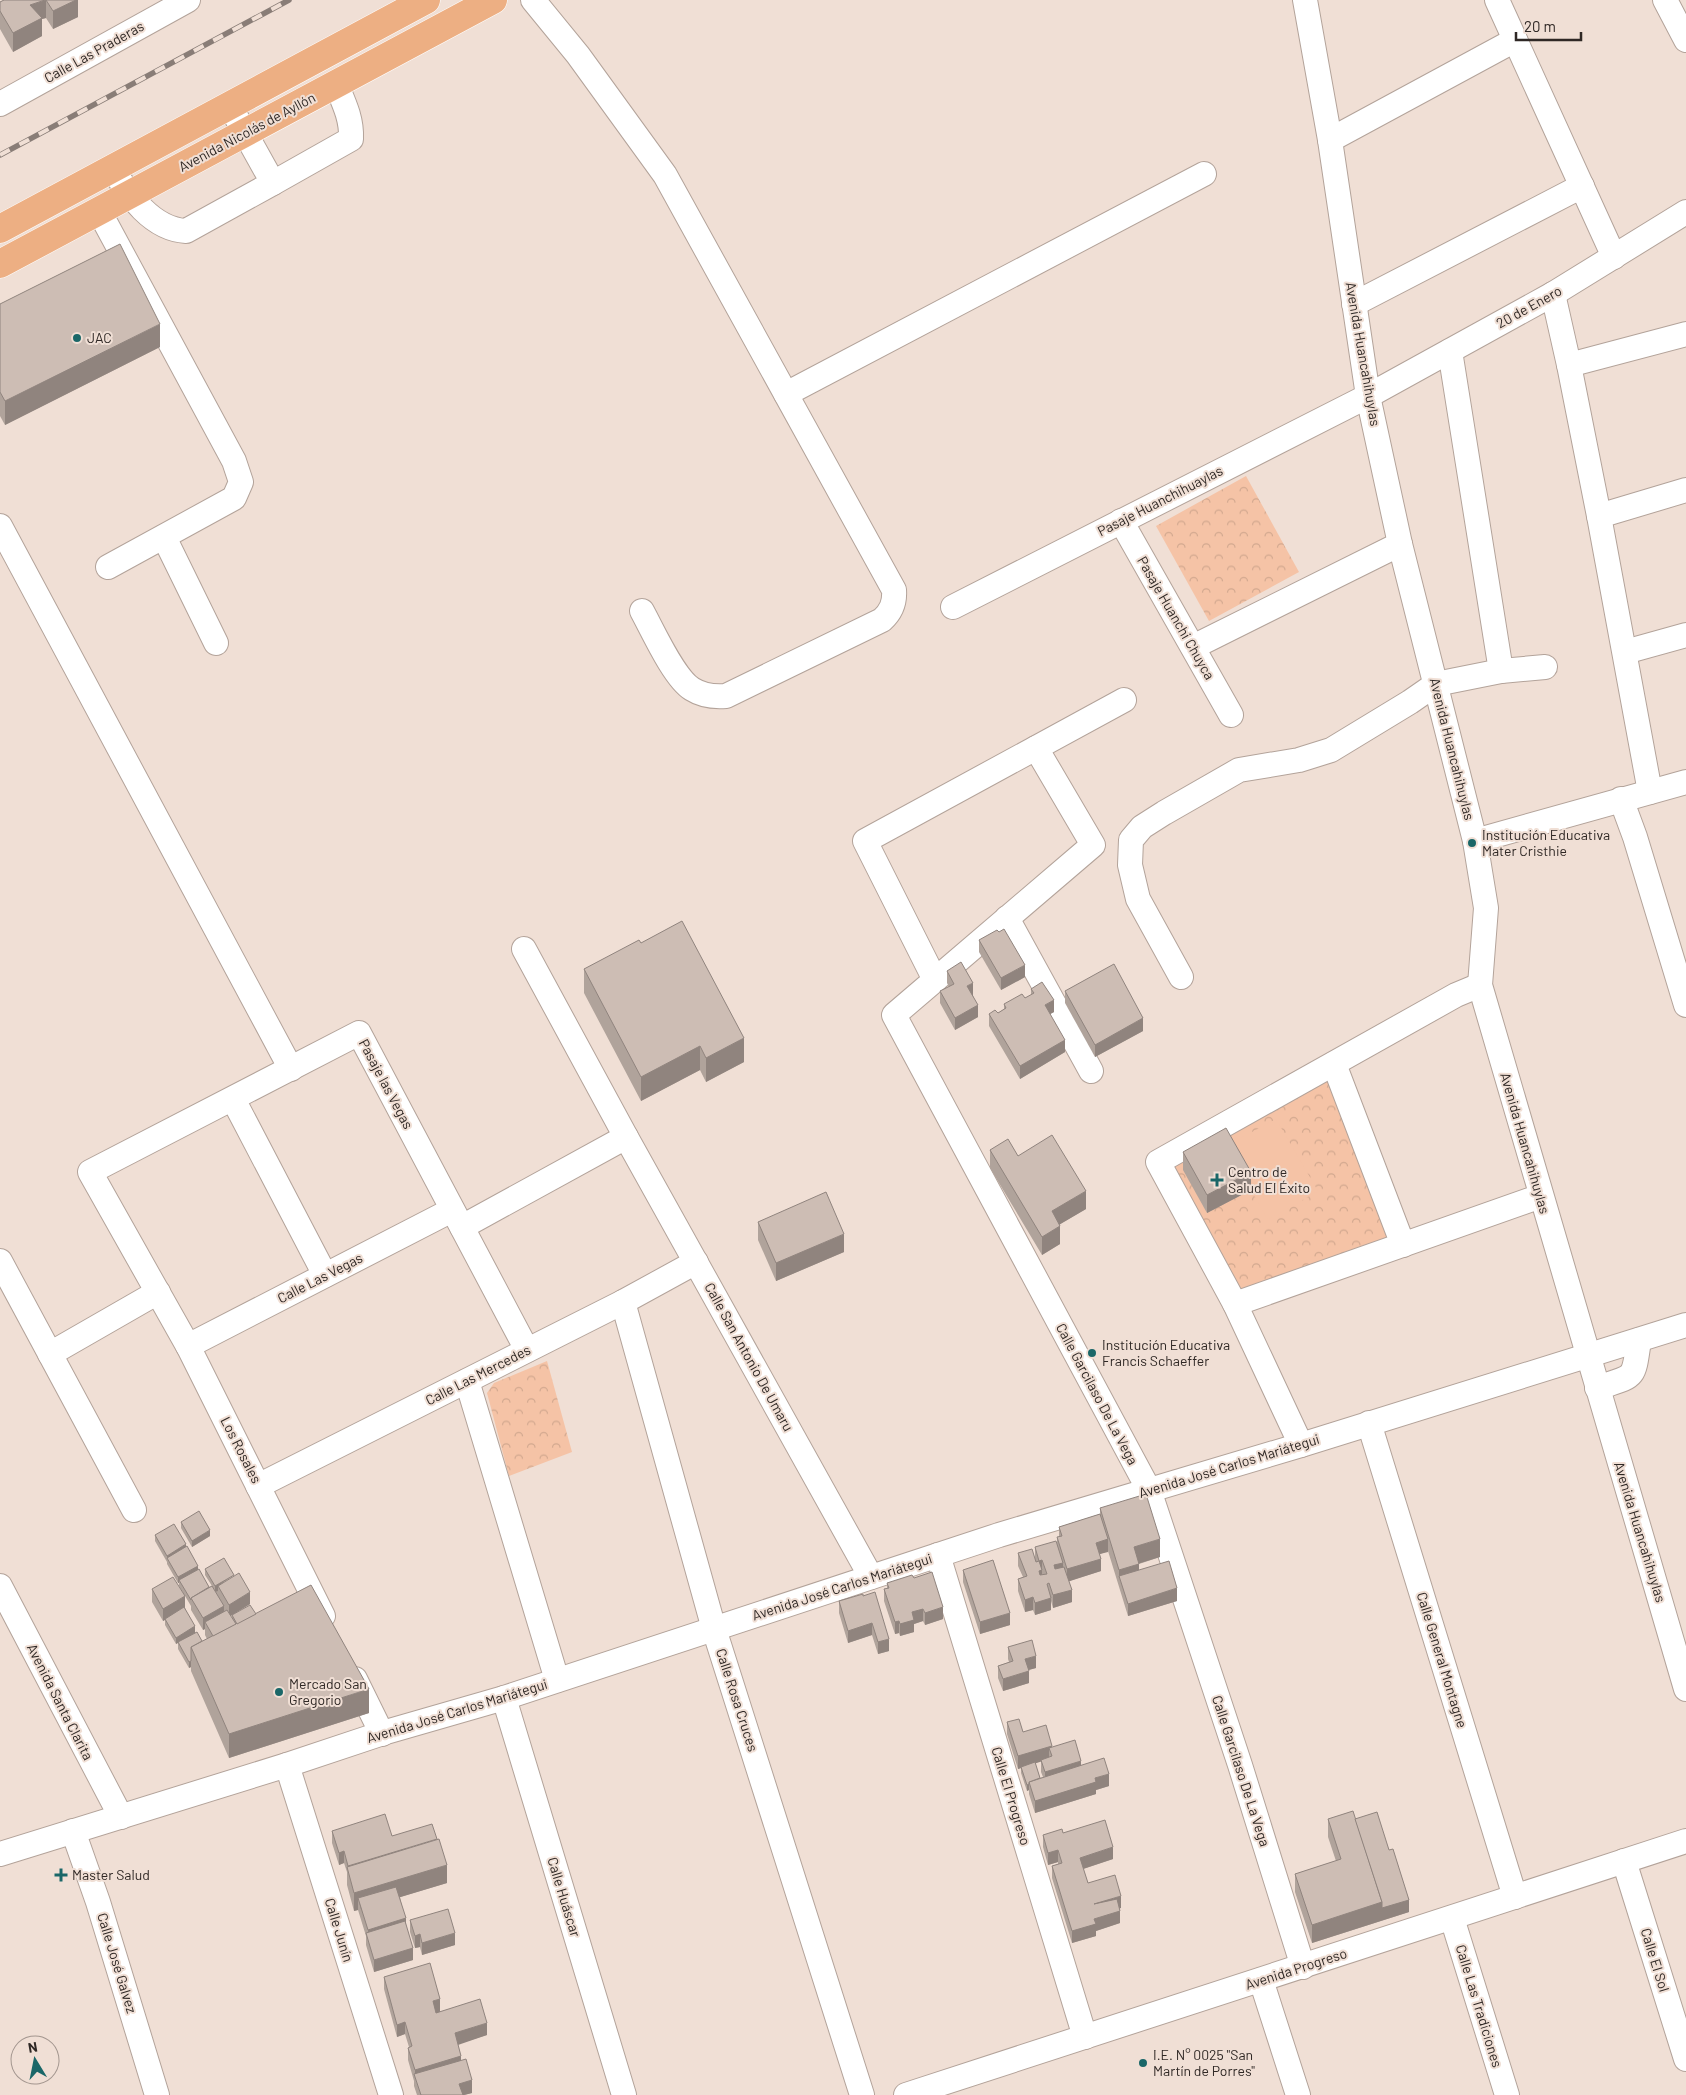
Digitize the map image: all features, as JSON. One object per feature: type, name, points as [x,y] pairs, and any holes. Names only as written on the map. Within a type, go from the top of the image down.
[{"type":"main road","points":[[0,229],[426,0]]},
{"type":"main road","name":"Avenida Nicolás de Ayllón","points":[[0,264],[493,0]]},
{"type":"street","name":"Calle Las Praderas","points":[[0,104],[157,7],[188,0]]},
{"type":"street","points":[[533,0],[578,55],[665,176],[894,590],[894,602],[888,615],[875,624],[726,696],[715,697],[704,695],[684,683],[642,610]]},
{"type":"street","name":"Avenida Huancahihuylas","points":[[1305,0],[1330,140],[1368,396],[1400,544],[1475,841],[1486,908],[1480,985],[1540,1196],[1686,1689]]},
{"type":"street","points":[[1497,0],[1614,257]]},
{"type":"street","points":[[1665,0],[1686,40]]},
{"type":"street","points":[[1330,140],[1515,40]]},
{"type":"street","points":[[113,169],[128,195],[161,224],[174,230],[186,231],[350,139],[351,126],[349,116],[336,84]]},
{"type":"street","points":[[230,106],[273,183]]},
{"type":"street","points":[[786,394],[1204,174]]},
{"type":"street","points":[[1354,304],[1582,186]]},
{"type":"street","points":[[99,211],[234,461],[241,482],[234,498],[108,567]]},
{"type":"street","name":"20 de Enero","points":[[1368,396],[1553,294],[1686,212]]},
{"type":"street","points":[[1553,294],[1570,365],[1650,792]]},
{"type":"street","points":[[1570,365],[1686,334]]},
{"type":"street","points":[[1450,351],[1501,671]]},
{"type":"street","name":"Pasaje Huanchihuaylas","points":[[953,607],[1368,396]]},
{"type":"street","points":[[1599,516],[1686,490]]},
{"type":"street","name":"Pasaje Huanchi Chuyca","points":[[1121,521],[1231,715]]},
{"type":"street","points":[[0,526],[291,1069]]},
{"type":"street","points":[[164,537],[216,643]]},
{"type":"street","points":[[1193,647],[1400,544]]},
{"type":"street","points":[[1624,652],[1686,635]]},
{"type":"street","points":[[1181,978],[1138,899],[1130,865],[1131,840],[1142,827],[1239,770],[1299,760],[1331,750],[1436,684],[1501,671],[1545,667]]},
{"type":"street","points":[[1036,748],[1094,845],[935,980],[864,841],[1124,700]]},
{"type":"street","points":[[1475,841],[1686,782]]},
{"type":"street","points":[[1621,800],[1635,837],[1686,1005]]},
{"type":"street","points":[[1007,918],[1090,1071]]},
{"type":"street","name":"Calle San Antonio De Umaru","points":[[524,949],[626,1137],[871,1578]]},
{"type":"street","name":"Calle Garcilaso De La Vega","points":[[935,980],[894,1015],[1149,1490],[1240,1766],[1303,1967]]},
{"type":"street","points":[[1301,1445],[1235,1304],[1158,1162],[1456,995],[1480,985]]},
{"type":"street","name":"Pasaje las Vegas","points":[[90,1172],[359,1033],[527,1350]]},
{"type":"street","points":[[1334,1064],[1403,1245]]},
{"type":"street","points":[[233,1099],[325,1275]]},
{"type":"street","name":"Calle Las Vegas","points":[[188,1346],[325,1275],[457,1218],[626,1137]]},
{"type":"street","name":"Los Rosales","points":[[90,1172],[188,1346],[334,1636]]},
{"type":"street","points":[[1235,1304],[1540,1196]]},
{"type":"street","points":[[0,1262],[134,1510]]},
{"type":"street","name":"Calle Las Mercedes","points":[[258,1486],[623,1302],[696,1262]]},
{"type":"street","points":[[50,1354],[158,1292]]},
{"type":"street","name":"Calle Rosa Cruces","points":[[623,1302],[714,1629],[862,2095]]},
{"type":"street","name":"Avenida José Carlos Mariátegui","points":[[0,1854],[382,1734],[504,1698],[938,1555],[1301,1445],[1686,1325]]},
{"type":"street","points":[[1597,1388],[1628,1378],[1633,1373],[1639,1340]]},
{"type":"street","points":[[467,1381],[557,1680]]},
{"type":"street","name":"Calle General Montagne","points":[[1369,1423],[1515,1897]]},
{"type":"street","name":"Calle El Progreso","points":[[938,1555],[1085,2038]]},
{"type":"street","name":"Avenida Santa Clarita","points":[[0,1586],[120,1817]]},
{"type":"street","points":[[347,1663],[382,1734]]},
{"type":"street","name":"Calle Huáscar","points":[[504,1698],[624,2095]]},
{"type":"street","name":"Calle Junín","points":[[287,1765],[391,2095]]},
{"type":"street","name":"Calle José Galvez","points":[[73,1831],[98,1902],[156,2095]]},
{"type":"street","name":"Avenida Progreso","points":[[906,2095],[1686,1841]]},
{"type":"street","name":"Calle El Sol","points":[[1624,1861],[1686,2059]]},
{"type":"street","name":"Calle Las Tradiciones","points":[[1452,1918],[1507,2095]]},
{"type":"street","points":[[1261,1980],[1298,2095]]},
{"type":"green space","points":[[1246,476],[1299,572],[1209,621],[1156,526]]},
{"type":"green space","points":[[1328,1078],[1392,1242],[1241,1295],[1173,1167]]},
{"type":"green space","points":[[1276,1119],[1318,1191],[1268,1220],[1226,1146]]},
{"type":"green space","points":[[547,1361],[572,1452],[509,1476],[487,1393],[494,1383]]},
{"type":"building","points":[[4,0],[45,0],[30,5],[42,18],[13,33],[0,11],[0,2]]},
{"type":"building","points":[[46,0],[76,0],[53,11]]},
{"type":"building","name":"JAC","points":[[120,244],[160,324],[5,401],[0,392],[0,304]]},
{"type":"building","points":[[682,921],[744,1038],[706,1058],[700,1046],[641,1077],[584,969],[639,940],[641,943]]},
{"type":"building","points":[[1004,929],[1025,965],[1001,978],[979,940],[997,930],[999,932]]},
{"type":"building","points":[[961,962],[973,983],[967,986],[978,1005],[955,1018],[940,991],[954,984],[947,971]]},
{"type":"building","points":[[1114,964],[1143,1018],[1095,1045],[1065,991]]},
{"type":"building","points":[[1042,982],[1054,1000],[1045,1005],[1065,1040],[1020,1066],[989,1014],[995,1010],[998,1013],[1006,1008],[1004,1004],[1022,994],[1025,998],[1034,993],[1031,989]]},
{"type":"building","points":[[1226,1128],[1251,1172],[1207,1195],[1183,1152]]},
{"type":"building","points":[[1052,1135],[1086,1191],[1052,1211],[1060,1226],[1042,1237],[990,1150],[1008,1139],[1018,1156]]},
{"type":"building","points":[[826,1192],[844,1234],[776,1263],[758,1222]]},
{"type":"building","points":[[1146,1494],[1160,1539],[1134,1547],[1139,1564],[1119,1570],[1100,1508]]},
{"type":"building","points":[[199,1511],[210,1530],[192,1541],[181,1522]]},
{"type":"building","points":[[1100,1514],[1108,1539],[1096,1543],[1101,1559],[1067,1569],[1057,1537],[1062,1536],[1059,1527]]},
{"type":"building","points":[[174,1524],[186,1544],[167,1556],[155,1535]]},
{"type":"building","points":[[1056,1541],[1063,1563],[1054,1565],[1055,1569],[1064,1567],[1072,1590],[1053,1595],[1049,1583],[1047,1584],[1051,1598],[1035,1603],[1033,1597],[1025,1600],[1018,1579],[1027,1576],[1018,1553],[1032,1549],[1036,1562],[1039,1561],[1035,1547]],"holes":[[[1042,1560],[1047,1574],[1040,1575],[1039,1571],[1042,1570],[1039,1561]]]},
{"type":"building","points":[[187,1546],[198,1566],[178,1577],[167,1558]]},
{"type":"building","points":[[224,1558],[234,1575],[215,1586],[205,1569]]},
{"type":"building","points":[[993,1560],[1010,1613],[980,1622],[963,1570]]},
{"type":"building","points":[[1169,1561],[1177,1588],[1128,1604],[1119,1576]]},
{"type":"building","points":[[199,1569],[209,1587],[191,1598],[191,1600],[179,1580]]},
{"type":"building","points":[[932,1572],[943,1607],[925,1613],[923,1609],[912,1612],[914,1620],[900,1624],[899,1621],[895,1622],[884,1589],[889,1588],[887,1583],[912,1575],[914,1578]]},
{"type":"building","points":[[239,1573],[250,1592],[229,1605],[218,1586]]},
{"type":"building","points":[[173,1577],[185,1596],[163,1609],[152,1589]]},
{"type":"building","name":"Mercado San Gregorio","points":[[311,1585],[369,1689],[229,1734],[191,1647]]},
{"type":"building","points":[[212,1586],[224,1606],[203,1618],[191,1598]]},
{"type":"building","points":[[875,1592],[889,1639],[878,1642],[872,1623],[848,1631],[839,1601]]},
{"type":"building","points":[[250,1605],[256,1614],[237,1624],[232,1615]]},
{"type":"building","points":[[184,1607],[195,1626],[176,1638],[165,1619]]},
{"type":"building","points":[[227,1610],[236,1624],[213,1636],[205,1622]]},
{"type":"building","points":[[197,1632],[202,1641],[191,1647],[191,1661],[189,1662],[178,1642]]},
{"type":"building","points":[[1032,1640],[1036,1656],[1025,1659],[1029,1671],[1003,1679],[998,1666],[1013,1661],[1008,1647]]},
{"type":"building","points":[[1019,1719],[1023,1732],[1046,1725],[1052,1746],[1018,1756],[1007,1722]]},
{"type":"building","points":[[1075,1740],[1081,1761],[1045,1772],[1041,1760],[1052,1756],[1049,1748]]},
{"type":"building","points":[[1104,1758],[1109,1774],[1095,1778],[1096,1782],[1035,1801],[1029,1782]]},
{"type":"building","points":[[1035,1762],[1040,1778],[1029,1782],[1027,1785],[1021,1767]]},
{"type":"building","points":[[1353,1811],[1382,1902],[1312,1925],[1295,1874],[1341,1859],[1328,1819]]},
{"type":"building","points":[[1377,1812],[1389,1850],[1393,1849],[1409,1900],[1382,1908],[1382,1902],[1355,1819]]},
{"type":"building","points":[[385,1814],[392,1836],[432,1824],[437,1839],[348,1866],[344,1851],[339,1853],[332,1831]]},
{"type":"building","points":[[1105,1820],[1113,1847],[1080,1858],[1088,1883],[1115,1875],[1121,1896],[1094,1904],[1117,1899],[1120,1911],[1094,1919],[1096,1924],[1072,1931],[1052,1866],[1062,1863],[1058,1850],[1048,1853],[1043,1835],[1062,1829],[1063,1833]]},
{"type":"building","points":[[439,1839],[447,1865],[354,1893],[347,1867]]},
{"type":"building","points":[[396,1887],[406,1918],[368,1930],[358,1898]]},
{"type":"building","points":[[448,1909],[455,1933],[422,1943],[420,1934],[415,1936],[410,1920]]},
{"type":"building","points":[[405,1921],[413,1948],[374,1960],[366,1933]]},
{"type":"building","points":[[430,1963],[440,1999],[433,2001],[436,2013],[480,1999],[487,2023],[455,2033],[461,2056],[415,2070],[408,2048],[412,2046],[405,2022],[397,2025],[384,1977]]},
{"type":"building","points":[[466,2059],[472,2080],[459,2084],[463,2095],[421,2095],[414,2074]]},
{"type":"railway","points":[[0,155],[289,0]]},
{"type":"place","name":"JAC","points":[[77,338]]},
{"type":"place","name":"Institución Educativa Mater Cristhie","points":[[1472,843]]},
{"type":"place","name":"Centro de Salud El Éxito","points":[[1217,1180]]},
{"type":"place","name":"Institución Educativa Francis Schaeffer","points":[[1092,1353]]},
{"type":"place","name":"Mercado San Gregorio","points":[[279,1692]]},
{"type":"place","name":"Master Salud","points":[[61,1875]]},
{"type":"place","name":"I.E. N° 0025 \"San Martín de Porres\"","points":[[1143,2063]]}]
